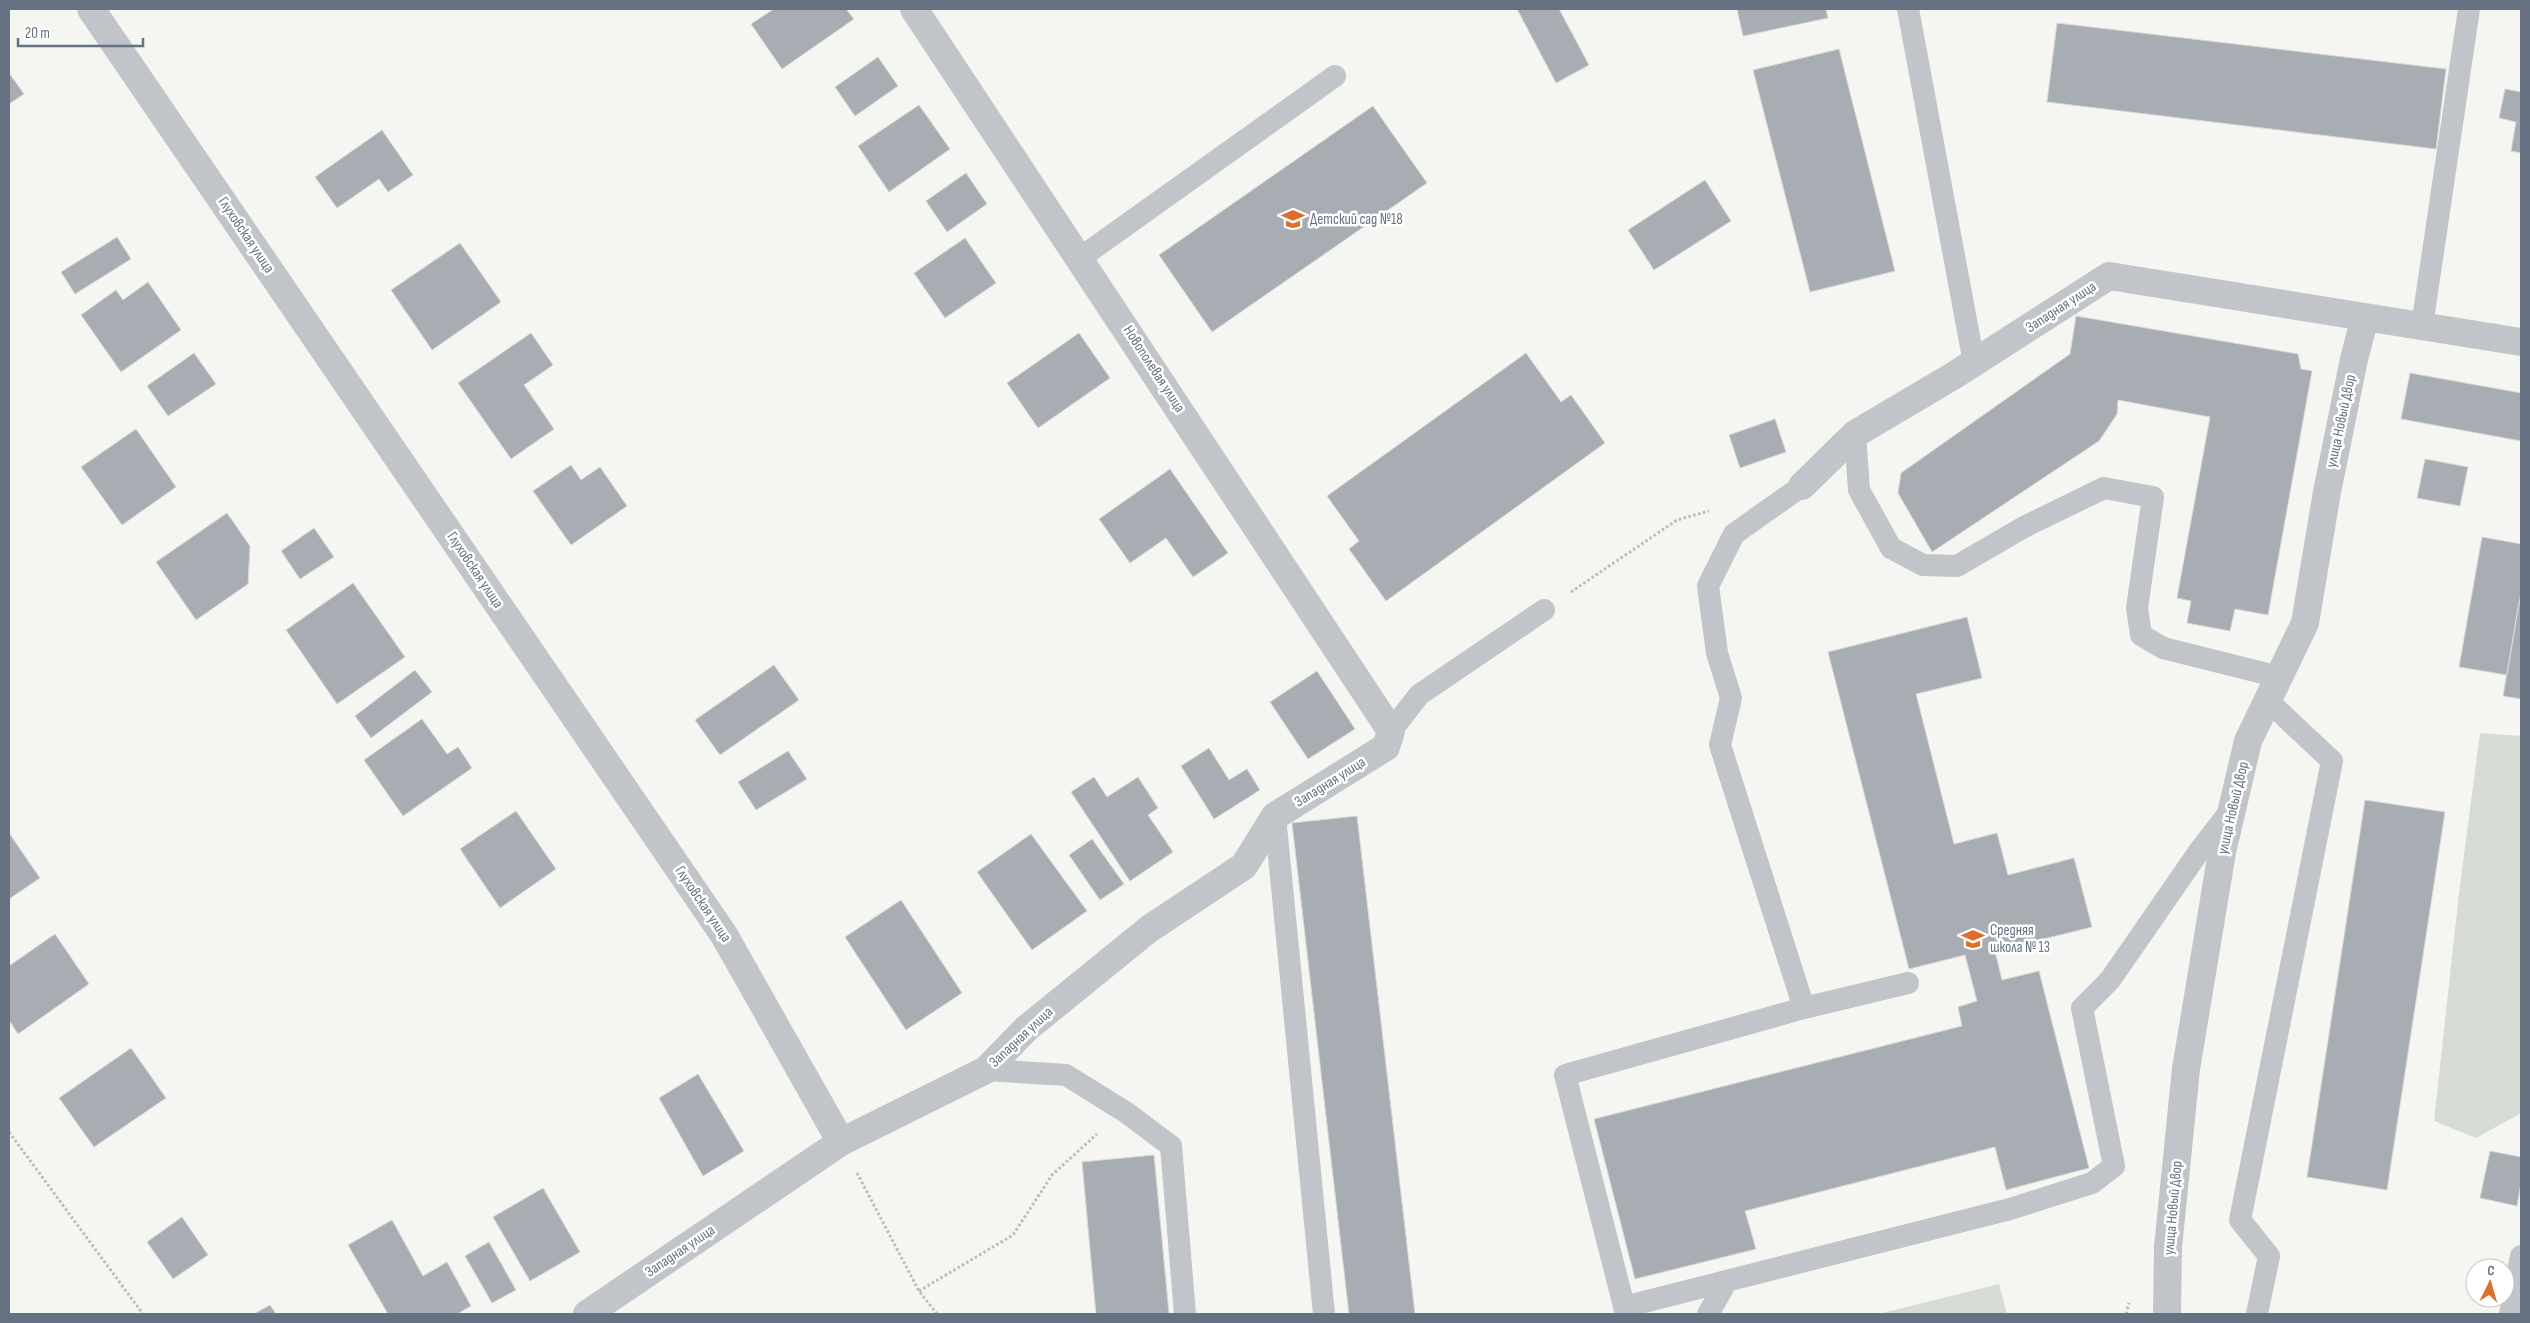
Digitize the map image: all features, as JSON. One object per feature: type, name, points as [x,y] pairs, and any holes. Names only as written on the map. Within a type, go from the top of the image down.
[{"type":"street","name":"Глуховская улица","points":[[92,9],[724,935],[840,1142]]},
{"type":"street","name":"Новополевая улица","points":[[914,9],[1391,731]]},
{"type":"street","name":"Западная улица","points":[[1802,486],[1855,434],[1974,363],[2109,276],[2521,342]]},
{"type":"street","name":"улица Новый Двор","points":[[2167,1314],[2168,1247],[2186,1069],[2222,852],[2248,742],[2305,623],[2329,483],[2365,317]]},
{"type":"street","name":"Западная улица","points":[[587,1314],[840,1142],[986,1070],[1027,1028],[1149,929],[1244,866],[1275,816],[1386,747],[1391,731]]},
{"type":"lane","points":[[1908,9],[1974,363]]},
{"type":"lane","points":[[2422,326],[2469,9]]},
{"type":"lane","points":[[1080,258],[1335,76]]},
{"type":"lane","points":[[1855,434],[1859,490],[1891,548],[1924,565],[1957,566],[2024,527],[2104,488],[2153,497],[2137,608],[2141,635],[2163,648],[2273,689],[2332,761],[2240,1220],[2269,1256],[2257,1314]]},
{"type":"lane","points":[[1802,486],[1734,534],[1708,586],[1717,653],[1731,698],[1720,745],[1804,1008]]},
{"type":"lane","points":[[1391,731],[1419,695],[1544,610]]},
{"type":"lane","points":[[1908,983],[1804,1008],[1566,1074],[1625,1311],[1727,1281],[2010,1209],[2092,1183],[2114,1166],[2082,1008],[2110,980],[2195,857],[2233,808]]},
{"type":"lane","points":[[1275,816],[1324,1314]]},
{"type":"lane","points":[[986,1070],[1066,1075],[1127,1113],[1171,1146],[1185,1314]]},
{"type":"lane","points":[[2510,1314],[2521,1256]]},
{"type":"lane","points":[[1708,1314],[1727,1281]]},
{"type":"path","points":[[1544,610],[1677,520],[1716,509]]},
{"type":"path","points":[[919,1291],[1013,1235],[1052,1175],[1090,1139],[1127,1113]]},
{"type":"path","points":[[9,1132],[143,1314]]},
{"type":"path","points":[[840,1142],[919,1291],[937,1314]]},
{"type":"shaded area","points":[[2480,733],[2521,736],[2521,1113],[2476,1138],[2434,1121],[2459,893]]},
{"type":"shaded area","points":[[1999,1284],[2007,1314],[1878,1314]]},
{"type":"building","points":[[774,9],[846,9],[854,19],[782,69],[751,24]]},
{"type":"building","points":[[1517,9],[1559,9],[1589,65],[1556,83]]},
{"type":"building","points":[[1737,9],[1826,9],[1828,18],[1743,36]]},
{"type":"building","points":[[2057,23],[2446,69],[2436,149],[2047,102]]},
{"type":"building","points":[[1839,49],[1895,271],[1810,292],[1753,70]]},
{"type":"building","points":[[878,57],[898,86],[855,116],[835,87]]},
{"type":"building","points":[[9,73],[24,94],[9,104]]},
{"type":"building","points":[[2505,89],[2521,92],[2521,153],[2511,151],[2516,122],[2499,118]]},
{"type":"building","points":[[919,105],[950,149],[889,192],[858,146]]},
{"type":"building","name":"Детский сад №18","points":[[1373,106],[1427,183],[1212,332],[1159,255]]},
{"type":"building","points":[[382,130],[413,175],[388,192],[379,179],[337,208],[315,177]]},
{"type":"building","points":[[966,173],[987,204],[947,232],[926,201]]},
{"type":"building","points":[[1705,180],[1731,221],[1654,270],[1628,230]]},
{"type":"building","points":[[117,237],[131,259],[75,294],[61,272]]},
{"type":"building","points":[[965,238],[996,283],[945,318],[914,273]]},
{"type":"building","points":[[460,243],[501,302],[432,350],[391,290]]},
{"type":"building","points":[[148,282],[181,330],[121,372],[81,315],[116,290],[123,300]]},
{"type":"building","points":[[2076,316],[2298,354],[2301,369],[2312,371],[2268,615],[2235,609],[2230,631],[2187,623],[2191,601],[2177,598],[2210,417],[2118,400],[2117,414],[2099,441],[1932,552],[1898,493],[1901,473],[2070,354]]},
{"type":"building","points":[[531,333],[553,365],[524,385],[554,429],[511,459],[458,383]]},
{"type":"building","points":[[1079,333],[1110,378],[1038,428],[1007,383]]},
{"type":"building","points":[[194,353],[216,384],[168,416],[147,386]]},
{"type":"building","points":[[1526,353],[1561,402],[1571,395],[1605,443],[1386,601],[1349,549],[1359,541],[1327,496]]},
{"type":"building","points":[[2410,373],[2521,393],[2521,441],[2401,419]]},
{"type":"building","points":[[1775,419],[1786,452],[1740,468],[1729,435]]},
{"type":"building","points":[[136,429],[176,487],[122,525],[81,467]]},
{"type":"building","points":[[2425,459],[2468,467],[2460,506],[2417,498]]},
{"type":"building","points":[[571,465],[581,480],[600,467],[627,506],[571,545],[533,491]]},
{"type":"building","points":[[1170,469],[1228,553],[1193,577],[1166,538],[1130,563],[1099,519]]},
{"type":"building","points":[[227,513],[250,546],[248,584],[196,620],[156,562]]},
{"type":"building","points":[[314,528],[334,557],[300,579],[281,551]]},
{"type":"building","points":[[2482,537],[2521,544],[2521,592],[2507,675],[2459,667]]},
{"type":"building","points":[[353,583],[405,657],[337,704],[286,630]]},
{"type":"building","points":[[2519,602],[2521,603],[2521,699],[2503,696]]},
{"type":"building","name":"Средняя школа № 13","points":[[1967,617],[1982,678],[1916,694],[1954,844],[1997,833],[2008,875],[2074,858],[2092,927],[1995,951],[2002,980],[2039,971],[2089,1168],[2006,1190],[1995,1147],[1745,1211],[1756,1249],[1635,1279],[1594,1119],[1962,1026],[1958,1007],[1977,1001],[1965,955],[1909,969],[1828,652]]},
{"type":"building","points":[[774,665],[799,700],[720,755],[695,720]]},
{"type":"building","points":[[415,670],[432,692],[371,738],[355,716]]},
{"type":"building","points":[[1317,671],[1355,729],[1308,759],[1270,702]]},
{"type":"building","points":[[422,719],[447,754],[458,747],[472,768],[403,816],[364,760]]},
{"type":"building","points":[[1209,748],[1229,780],[1247,769],[1260,790],[1214,819],[1181,766]]},
{"type":"building","points":[[788,751],[807,779],[756,810],[738,782]]},
{"type":"building","points":[[1094,777],[1107,797],[1138,777],[1158,808],[1148,815],[1173,852],[1130,881],[1071,792]]},
{"type":"building","points":[[2365,800],[2445,812],[2387,1190],[2307,1177]]},
{"type":"building","points":[[516,811],[556,869],[500,908],[460,849]]},
{"type":"building","points":[[1357,816],[1415,1314],[1349,1314],[1292,823]]},
{"type":"building","points":[[9,833],[40,878],[9,899]]},
{"type":"building","points":[[1031,834],[1087,911],[1032,950],[977,872]]},
{"type":"building","points":[[1092,839],[1124,884],[1100,900],[1069,855]]},
{"type":"building","points":[[901,900],[962,993],[906,1030],[845,937]]},
{"type":"building","points":[[55,934],[89,984],[18,1034],[9,1020],[9,966]]},
{"type":"building","points":[[131,1048],[166,1098],[94,1147],[59,1098]]},
{"type":"building","points":[[698,1074],[744,1151],[703,1176],[659,1098]]},
{"type":"building","points":[[2490,1151],[2521,1157],[2521,1183],[2517,1206],[2480,1198]]},
{"type":"building","points":[[1154,1155],[1169,1314],[1096,1314],[1082,1162]]},
{"type":"building","points":[[543,1188],[580,1252],[530,1281],[493,1217]]},
{"type":"building","points":[[182,1217],[208,1255],[173,1279],[147,1242]]},
{"type":"building","points":[[392,1220],[423,1276],[447,1262],[471,1306],[457,1314],[388,1314],[348,1245]]},
{"type":"building","points":[[489,1242],[516,1290],[492,1303],[465,1256]]},
{"type":"building","points":[[270,1305],[276,1314],[254,1314]]},
{"type":"place","name":"Детский сад №18","points":[[1293,219]]},
{"type":"place","name":"Средняя школа № 13","points":[[1973,939]]}]
